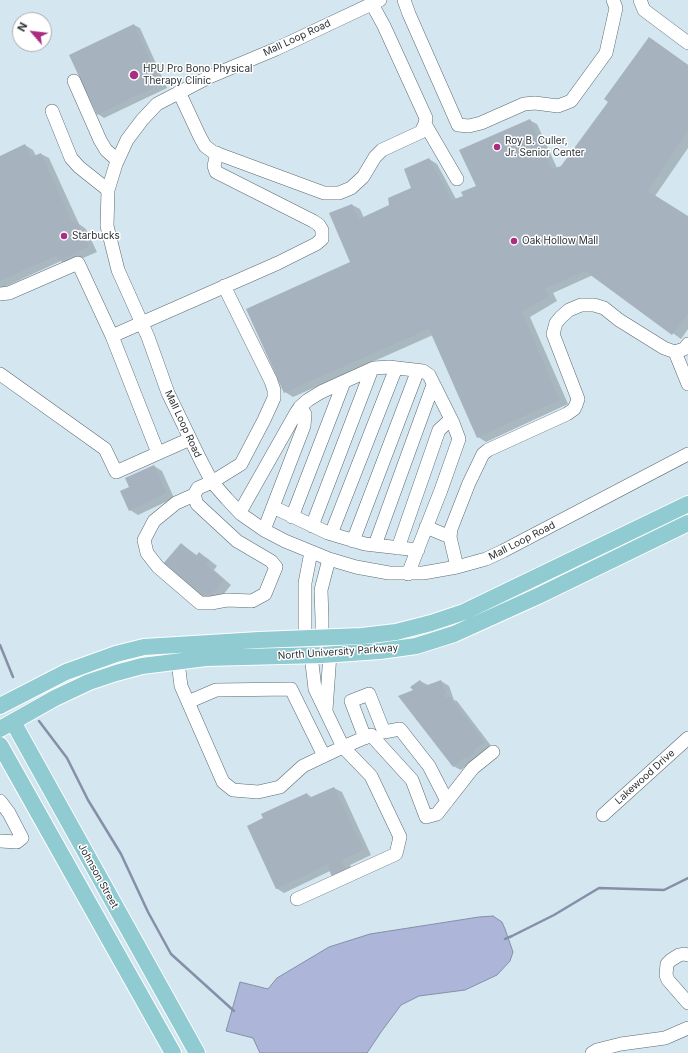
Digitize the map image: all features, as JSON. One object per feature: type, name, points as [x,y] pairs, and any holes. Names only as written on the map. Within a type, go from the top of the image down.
[{"type":"main road","name":"North University Parkway","points":[[1,703],[66,672],[116,654],[144,647],[194,643],[362,636],[396,632],[431,623],[464,612],[688,504]]},
{"type":"main road","name":"North University Parkway","points":[[6,726],[55,698],[89,682],[116,672],[142,666],[206,658],[317,655],[380,651],[416,646],[454,634],[538,596],[688,523]]},
{"type":"main road","name":"Johnson Street","points":[[6,726],[197,1053]]},
{"type":"main road","name":"Johnson Street","points":[[0,745],[173,1053]]},
{"type":"street","points":[[404,0],[458,125],[468,126],[481,123],[524,104],[534,103],[558,106],[571,101],[606,53],[616,8],[613,0]]},
{"type":"street","points":[[640,0],[644,10],[688,43]]},
{"type":"street","points":[[376,2],[384,26],[426,118],[426,124],[457,180]]},
{"type":"street","name":"Mall Loop Road","points":[[376,2],[276,49],[209,77],[157,104],[126,140],[117,160],[108,190],[107,226],[118,270],[142,322],[168,393],[212,482],[226,499],[240,512],[264,530],[285,541],[329,559],[371,570],[408,574],[457,568],[486,559],[512,547],[688,454]]},
{"type":"street","points":[[74,81],[100,140],[106,150],[117,160]]},
{"type":"street","points":[[179,92],[205,146],[213,152],[324,193],[339,193],[357,184],[375,157],[382,150],[421,132],[426,124]]},
{"type":"street","points":[[52,111],[71,158],[79,167],[108,190]]},
{"type":"street","points":[[112,336],[316,244],[322,239],[322,230],[319,225],[313,221],[216,172],[214,166],[217,153]]},
{"type":"street","points":[[0,294],[9,293],[78,263],[112,336],[158,453]]},
{"type":"street","points":[[194,495],[198,504],[237,541],[271,561],[276,567],[265,594],[252,602],[227,600],[211,603],[200,603],[158,566],[147,553],[144,540],[154,521],[176,503],[194,495],[198,488],[212,482],[241,464],[274,398],[274,390],[271,381],[224,286]]},
{"type":"street","points":[[457,568],[450,537],[451,529],[483,454],[488,450],[567,414],[574,409],[576,405],[578,399],[553,334],[556,323],[562,316],[569,310],[581,305],[594,305],[604,308],[619,320],[664,348],[675,352],[684,349],[688,344]]},
{"type":"street","points":[[675,352],[688,384]]},
{"type":"street","points":[[240,512],[300,407],[308,400],[321,392],[379,367],[423,371],[429,375],[451,419],[459,439],[408,574]]},
{"type":"street","points":[[331,534],[396,368]]},
{"type":"street","points":[[312,526],[372,369]]},
{"type":"street","points":[[353,541],[418,370]]},
{"type":"street","points":[[0,374],[105,449],[116,472],[190,440]]},
{"type":"street","points":[[292,517],[344,382]]},
{"type":"street","points":[[375,545],[433,385]]},
{"type":"street","points":[[264,530],[304,426],[305,414],[300,407]]},
{"type":"street","points":[[398,548],[439,430],[451,419]]},
{"type":"street","points":[[273,507],[312,526],[353,541],[418,550]]},
{"type":"street","points":[[426,527],[450,537]]},
{"type":"street","points":[[311,552],[304,583],[305,638],[317,655],[326,712]]},
{"type":"street","points":[[297,899],[396,854],[400,837],[371,776],[343,747],[315,689],[317,655],[322,638],[321,590],[329,559]]},
{"type":"street","points":[[178,662],[181,686],[223,782],[233,790],[258,792],[280,787],[303,766],[368,737],[400,729],[429,766],[447,802]]},
{"type":"street","points":[[188,702],[216,690],[291,689],[324,756]]},
{"type":"street","points":[[384,732],[369,694],[351,701],[368,737],[412,780],[426,817],[437,814],[473,768],[493,752]]},
{"type":"street","name":"Johnson Street","points":[[1,703],[6,726]]},
{"type":"street","name":"Lakewood Drive","points":[[603,815],[688,738]]},
{"type":"street","points":[[0,801],[10,813],[22,838],[17,842],[0,841]]},
{"type":"street","points":[[688,955],[684,954],[674,957],[667,964],[666,970],[668,980],[688,1003]]},
{"type":"street","points":[[592,1053],[597,1050],[620,1044],[665,1038],[688,1028]]},
{"type":"water","points":[[493,916],[502,922],[505,929],[513,952],[510,961],[497,975],[465,990],[419,996],[401,1005],[367,1053],[260,1053],[253,1038],[226,1031],[240,982],[268,989],[277,978],[329,947],[370,934]]},
{"type":"building","points":[[134,24],[162,84],[97,115],[69,55]]},
{"type":"building","name":"Oak Hollow Mall","points":[[649,37],[688,65],[688,131],[648,191],[688,216],[688,314],[672,335],[585,271],[545,289],[549,296],[522,312],[560,400],[477,438],[429,329],[284,393],[246,309],[350,262],[329,213],[352,204],[359,219],[389,205],[388,198],[411,188],[404,169],[429,158],[452,200],[463,196],[461,192],[476,186],[459,150],[530,119],[552,169],[561,166],[608,102],[604,99]]},
{"type":"building","points":[[25,144],[31,157],[41,153],[73,223],[78,223],[89,247],[59,261],[56,256],[0,281],[0,156]]},
{"type":"building","points":[[154,465],[167,493],[129,511],[120,491],[129,487],[125,478]]},
{"type":"building","points":[[181,543],[196,556],[199,552],[210,561],[206,565],[224,580],[205,602],[162,565]]},
{"type":"building","points":[[420,680],[425,686],[441,680],[446,694],[443,695],[446,698],[449,696],[485,742],[474,750],[476,752],[467,759],[465,757],[453,767],[398,696],[413,690],[410,687]]},
{"type":"building","points":[[334,787],[364,850],[342,860],[347,872],[333,879],[327,865],[276,889],[247,826],[263,818],[261,814],[307,793],[309,798]]},
{"type":"waterway","points":[[0,645],[13,677]]},
{"type":"waterway","points":[[39,721],[67,758],[88,800],[121,854],[148,912],[171,954],[234,1011]]},
{"type":"waterway","points":[[505,939],[554,915],[599,888],[664,890],[688,878]]},
{"type":"place","name":"HPU Pro Bono Physical Therapy Clinic","points":[[134,75]]},
{"type":"place","name":"Roy B. Culler, Jr. Senior Center","points":[[497,147]]},
{"type":"place","name":"Starbucks","points":[[64,236]]},
{"type":"place","name":"Oak Hollow Mall","points":[[514,241]]}]
